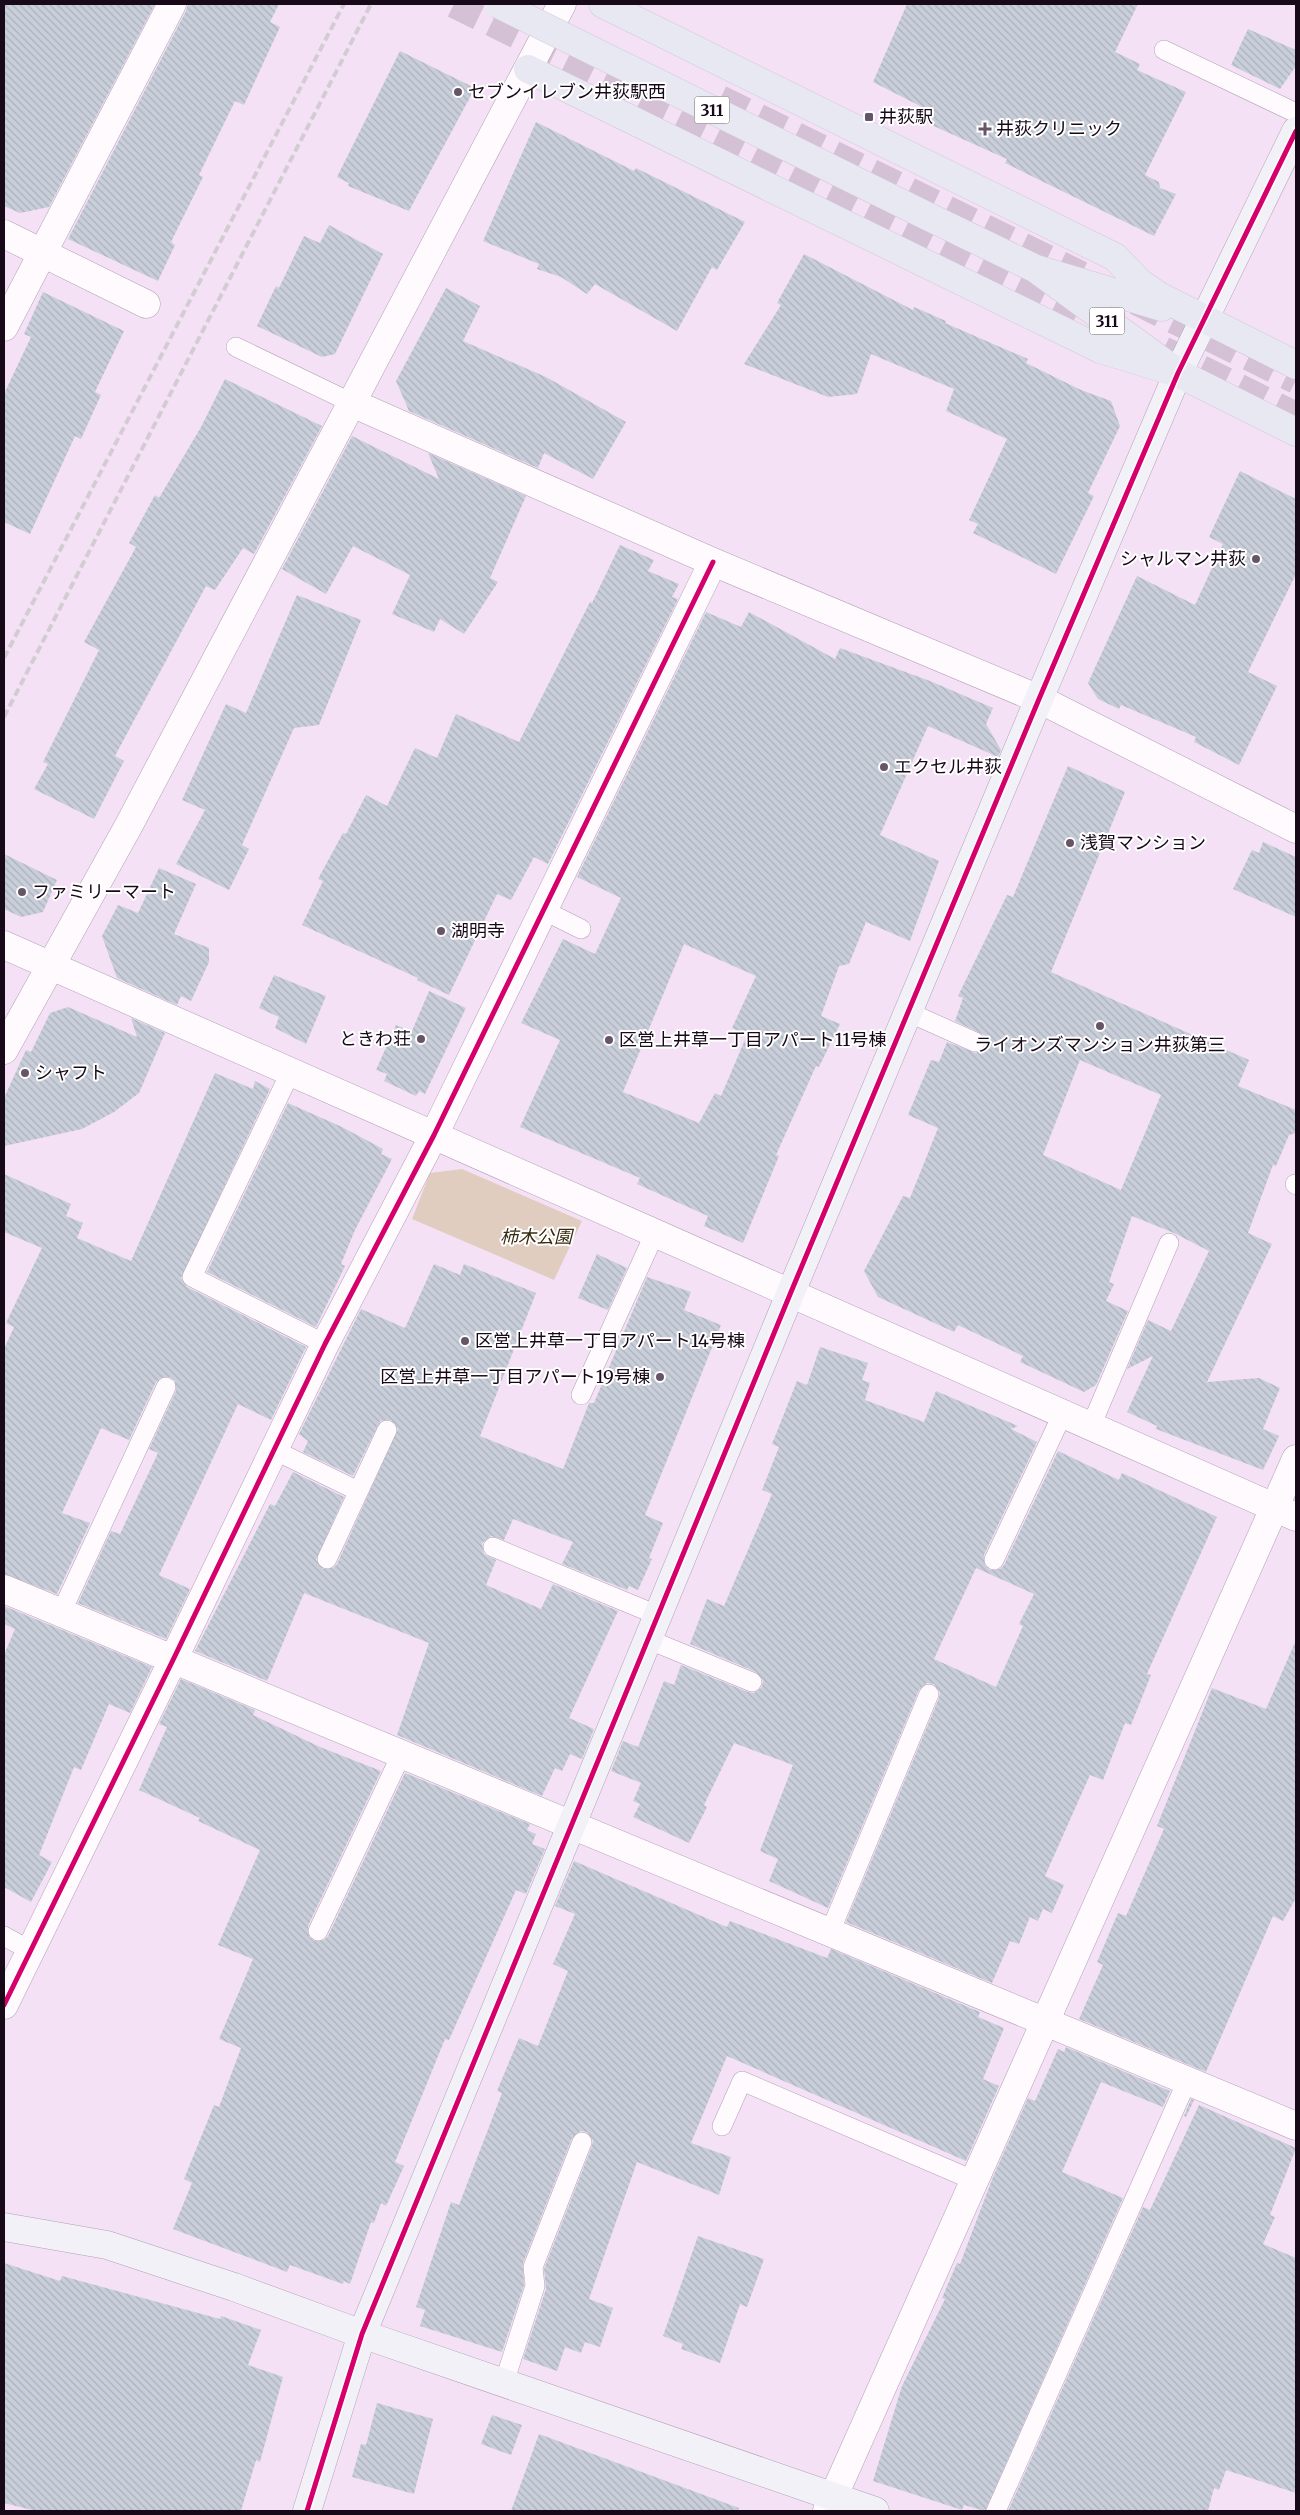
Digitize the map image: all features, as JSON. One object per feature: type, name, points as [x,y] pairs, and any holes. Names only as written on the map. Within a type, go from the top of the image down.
[{"type":"main road","name":"311","points":[[498,4],[1036,268],[1204,320],[1296,365]]},
{"type":"main road","points":[[603,4],[1115,257],[1140,283],[1204,320]]},
{"type":"main road","points":[[528,69],[1100,349],[1178,373]]},
{"type":"main road","name":"311","points":[[1036,268],[1178,373],[1296,432]]},
{"type":"street","points":[[4,327],[172,4]]},
{"type":"street","points":[[4,1050],[130,825],[562,4]]},
{"type":"street","points":[[307,2511],[362,2334],[791,1292],[1039,699],[1178,373],[1296,131]]},
{"type":"street","points":[[4,234],[146,304]]},
{"type":"street","points":[[352,403],[713,562],[1039,699],[1296,829]]},
{"type":"street","points":[[4,2005],[325,1344],[434,1135],[713,562]]},
{"type":"street","points":[[4,945],[1285,1512]]},
{"type":"street","points":[[830,2504],[1044,2022],[1285,1512],[1296,1459]]},
{"type":"street","points":[[4,1589],[1296,2126]]},
{"type":"street","points":[[4,2228],[107,2245],[234,2287],[504,2383],[830,2504],[875,2511]]},
{"type":"lane","points":[[1164,50],[1296,113]]},
{"type":"lane","points":[[236,347],[352,403]]},
{"type":"lane","points":[[543,910],[581,928]]},
{"type":"lane","points":[[908,1012],[975,1042]]},
{"type":"lane","points":[[291,1071],[192,1277],[325,1344]]},
{"type":"lane","points":[[581,1395],[655,1233]]},
{"type":"lane","points":[[1091,1426],[1169,1243]]},
{"type":"lane","points":[[61,1613],[166,1387]]},
{"type":"lane","points":[[994,1560],[1063,1413]]},
{"type":"lane","points":[[327,1559],[387,1430]]},
{"type":"lane","points":[[274,1450],[358,1491]]},
{"type":"lane","points":[[493,1546],[652,1627],[752,1682]]},
{"type":"lane","points":[[830,1932],[929,1694]]},
{"type":"lane","points":[[318,1931],[401,1755]]},
{"type":"lane","points":[[4,1936],[31,1951]]},
{"type":"lane","points":[[722,2126],[742,2081],[973,2180]]},
{"type":"lane","points":[[996,2511],[1186,2081]]},
{"type":"lane","points":[[504,2383],[535,2286],[533,2267],[582,2142]]},
{"type":"green space","name":"柿木公園","points":[[462,1169],[582,1221],[554,1280],[412,1219],[430,1173]]},
{"type":"building","points":[[4,4],[155,4],[49,207],[20,213],[4,206]]},
{"type":"building","points":[[188,4],[279,4],[270,22],[280,27],[244,105],[235,101],[199,175],[203,177],[171,242],[175,245],[158,281],[68,239]]},
{"type":"building","points":[[907,4],[1138,4],[1115,52],[1140,64],[1137,70],[1186,92],[1145,175],[1159,182],[1160,188],[1176,194],[1154,236],[1005,163],[1007,159],[918,119],[924,108],[873,82]]},
{"type":"building","points":[[1248,29],[1296,50],[1296,66],[1280,89],[1231,65]]},
{"type":"building","points":[[400,51],[475,88],[409,211],[348,186],[349,183],[337,177]]},
{"type":"building","points":[[536,122],[634,171],[636,168],[745,222],[717,270],[712,267],[677,331],[595,284],[587,294],[561,277],[537,269],[539,264],[483,241]]},
{"type":"building","points":[[329,225],[383,254],[335,354],[322,357],[257,326],[276,286],[279,288],[304,236],[320,243]]},
{"type":"building","points":[[804,254],[913,310],[914,307],[946,321],[945,323],[1028,359],[1026,363],[1081,390],[1111,401],[1120,426],[1088,493],[1094,496],[1056,574],[973,533],[978,524],[969,520],[1007,439],[946,411],[954,389],[871,354],[857,394],[828,397],[744,364],[781,305],[777,303]]},
{"type":"building","points":[[446,288],[480,306],[463,341],[546,377],[626,422],[593,479],[544,453],[538,468],[409,411],[396,381]]},
{"type":"building","points":[[43,292],[124,331],[95,392],[101,395],[81,439],[75,436],[30,534],[4,522],[4,394],[31,337],[24,334]]},
{"type":"building","points":[[225,379],[322,426],[254,554],[243,548],[215,590],[206,586],[115,756],[124,761],[94,819],[34,789],[48,764],[43,762],[99,650],[84,642],[136,547],[129,543],[155,495],[159,498],[201,427]]},
{"type":"building","points":[[352,436],[439,479],[428,453],[526,496],[490,578],[498,582],[464,634],[440,619],[434,632],[392,614],[410,575],[353,546],[326,594],[282,569]]},
{"type":"building","points":[[1240,471],[1296,499],[1296,574],[1248,672],[1277,686],[1239,765],[1194,742],[1196,737],[1121,705],[1119,709],[1098,699],[1088,683],[1137,576],[1195,605],[1223,544],[1209,537]]},
{"type":"building","points":[[620,545],[654,560],[648,571],[679,584],[672,597],[678,599],[548,864],[534,857],[511,900],[497,894],[449,995],[417,980],[418,978],[302,925],[323,881],[318,879],[343,833],[346,834],[366,795],[387,806],[415,748],[437,758],[456,714],[519,742],[590,602],[592,603]]},
{"type":"building","points":[[297,595],[361,620],[319,725],[294,728],[242,845],[249,849],[229,890],[176,864],[205,810],[182,800],[226,704],[246,713]]},
{"type":"building","points":[[706,612],[741,627],[749,612],[835,659],[840,648],[930,681],[993,708],[986,724],[1001,750],[998,757],[928,726],[880,835],[939,861],[910,941],[866,922],[849,964],[839,966],[821,1016],[840,1024],[819,1067],[816,1066],[776,1155],[779,1156],[743,1243],[704,1226],[708,1216],[637,1184],[640,1178],[520,1127],[560,1040],[521,1023],[563,939],[595,954],[621,898],[577,877]],"holes":[[[684,944],[756,976],[732,1028],[747,1035],[721,1096],[715,1093],[699,1123],[623,1092]]]},
{"type":"building","points":[[1068,766],[1125,792],[1051,972],[1249,1060],[1238,1086],[1296,1110],[1296,1133],[1289,1135],[1276,1166],[1273,1165],[1248,1233],[1272,1244],[1207,1382],[1259,1378],[1280,1388],[1263,1429],[1279,1436],[1263,1470],[1156,1429],[1157,1426],[1127,1412],[1153,1356],[1127,1369],[1148,1320],[1171,1331],[1209,1251],[1174,1233],[1132,1216],[1109,1282],[1114,1284],[1106,1301],[1128,1311],[1096,1385],[1084,1392],[1020,1362],[1023,1356],[958,1325],[954,1332],[878,1297],[864,1271],[903,1196],[910,1198],[938,1128],[908,1115],[931,1060],[939,1062],[947,1042],[976,1053],[985,1046],[984,1035],[955,1021],[963,998],[958,996],[1007,895],[1013,897]],"holes":[[[1080,1060],[1161,1095],[1121,1190],[1043,1155]]]},
{"type":"building","points":[[1263,842],[1296,857],[1296,917],[1233,889],[1252,850],[1259,853]]},
{"type":"building","points":[[4,854],[57,880],[43,912],[21,917],[4,909]]},
{"type":"building","points":[[159,868],[196,884],[174,934],[209,948],[209,962],[191,1001],[181,996],[177,1005],[117,978],[102,936],[118,905],[138,913]]},
{"type":"building","points":[[274,975],[326,996],[306,1044],[275,1028],[279,1017],[259,1008]]},
{"type":"building","name":"ときわ荘","points":[[429,991],[466,1008],[425,1094],[419,1091],[416,1096],[384,1081],[387,1074],[376,1070],[396,1025],[412,1031]]},
{"type":"building","points":[[68,1007],[137,1037],[131,1018],[165,1033],[139,1093],[114,1112],[82,1129],[4,1146],[4,1098],[26,1050],[31,1052],[50,1013]]},
{"type":"building","points":[[215,1073],[253,1089],[255,1081],[270,1089],[181,1278],[187,1287],[306,1347],[271,1420],[238,1404],[159,1575],[190,1589],[166,1639],[78,1603],[111,1531],[120,1534],[158,1453],[149,1449],[176,1391],[175,1381],[170,1377],[160,1378],[156,1382],[129,1440],[101,1428],[62,1513],[90,1523],[57,1594],[4,1574],[4,1349],[14,1327],[6,1323],[42,1248],[4,1232],[4,1174],[71,1204],[66,1216],[83,1223],[77,1238],[131,1261]]},
{"type":"building","points":[[288,1103],[342,1127],[383,1149],[381,1154],[392,1159],[355,1230],[341,1264],[345,1266],[316,1327],[207,1272]]},
{"type":"building","points":[[597,1254],[627,1268],[608,1310],[578,1298]]},
{"type":"building","points":[[434,1264],[460,1275],[464,1264],[536,1293],[480,1436],[563,1469],[589,1403],[594,1403],[647,1277],[691,1292],[684,1310],[721,1325],[645,1515],[663,1523],[649,1558],[652,1559],[638,1590],[629,1586],[627,1590],[562,1564],[573,1542],[513,1519],[504,1540],[491,1536],[482,1543],[484,1554],[496,1560],[486,1585],[541,1609],[553,1584],[618,1611],[569,1718],[594,1729],[582,1759],[570,1754],[562,1771],[555,1768],[542,1796],[397,1735],[429,1643],[304,1593],[267,1681],[195,1651],[270,1504],[275,1506],[293,1472],[344,1497],[316,1560],[323,1569],[333,1568],[337,1564],[398,1429],[391,1420],[380,1421],[353,1476],[303,1452],[308,1441],[299,1434],[361,1309],[405,1328]]},
{"type":"building","points":[[820,1347],[868,1363],[862,1380],[870,1383],[865,1400],[924,1422],[936,1391],[1018,1426],[1011,1429],[1037,1442],[984,1555],[985,1566],[990,1570],[1000,1569],[1004,1565],[1058,1451],[1119,1480],[1122,1473],[1217,1517],[1147,1674],[1151,1675],[1131,1725],[1125,1723],[1103,1780],[1090,1775],[1045,1876],[1064,1885],[1052,1913],[1043,1909],[1038,1921],[1030,1917],[1019,1944],[1010,1941],[992,1983],[846,1922],[939,1698],[940,1692],[934,1684],[927,1683],[919,1690],[828,1908],[769,1881],[778,1859],[760,1851],[793,1765],[734,1743],[704,1805],[707,1807],[689,1843],[633,1817],[640,1804],[633,1801],[641,1783],[611,1771],[623,1741],[638,1747],[664,1681],[674,1685],[681,1665],[748,1692],[754,1693],[762,1687],[763,1680],[756,1672],[690,1644],[707,1599],[724,1606],[772,1494],[762,1490],[779,1447],[772,1444],[797,1381],[807,1385]],"holes":[[[976,1568],[1034,1594],[1019,1624],[1023,1626],[996,1687],[934,1659]]]},
{"type":"building","points":[[4,1606],[152,1667],[130,1713],[109,1704],[81,1770],[74,1767],[39,1855],[52,1862],[31,1902],[4,1887],[4,1655],[15,1629],[4,1624]]},
{"type":"building","points":[[1296,1640],[1296,1898],[1283,1921],[1273,1916],[1206,2072],[1079,2019],[1103,1965],[1097,1962],[1118,1913],[1126,1916],[1164,1829],[1157,1826],[1212,1688],[1266,1709]]},
{"type":"building","points":[[181,1679],[255,1710],[253,1715],[320,1747],[381,1771],[308,1926],[309,1937],[314,1941],[324,1940],[328,1936],[405,1773],[530,1824],[527,1830],[536,1834],[532,1844],[545,1849],[526,1894],[516,1890],[449,2040],[445,2039],[395,2162],[404,2166],[386,2206],[381,2203],[374,2223],[371,2222],[350,2284],[344,2281],[343,2284],[290,2265],[287,2272],[173,2229],[192,2183],[184,2179],[214,2105],[219,2107],[241,2048],[219,2039],[253,1959],[218,1945],[260,1850],[198,1821],[200,1818],[139,1790],[167,1727],[159,1724]]},
{"type":"building","points":[[574,1861],[727,1927],[730,1921],[827,1958],[831,1949],[980,2012],[978,2017],[1004,2028],[983,2079],[999,2086],[966,2161],[727,2056],[691,2143],[731,2157],[719,2195],[637,2162],[589,2299],[613,2308],[600,2347],[585,2342],[581,2353],[565,2347],[557,2371],[523,2359],[546,2289],[544,2269],[592,2146],[593,2140],[587,2132],[580,2131],[572,2138],[523,2263],[524,2285],[502,2352],[420,2326],[425,2310],[416,2307],[451,2202],[459,2205],[502,2093],[497,2091],[519,2038],[538,2046],[568,1971],[553,1964],[575,1914],[555,1906]]},
{"type":"building","points":[[1066,2047],[1170,2091],[1163,2107],[1101,2082],[1062,2172],[1123,2198],[985,2511],[964,2505],[962,2510],[873,2481],[902,2386],[945,2299],[942,2298],[957,2263],[960,2264],[993,2177],[1028,2098],[1035,2101],[1058,2049],[1064,2052]]},
{"type":"building","points":[[1191,2099],[1194,2100],[1186,2117],[1184,2116]]},
{"type":"building","points":[[1199,2105],[1296,2148],[1270,2215],[1275,2217],[1263,2244],[1296,2258],[1296,2493],[1226,2470],[1219,2490],[1214,2488],[1208,2511],[1008,2511],[1143,2207],[1150,2210]]},
{"type":"building","points":[[698,2236],[764,2259],[747,2307],[740,2304],[720,2363],[681,2349],[683,2344],[663,2336]]},
{"type":"building","points":[[4,2263],[60,2281],[62,2276],[220,2319],[221,2316],[261,2330],[248,2365],[283,2377],[260,2462],[256,2460],[241,2511],[36,2511],[4,2503]]},
{"type":"building","points":[[377,2403],[433,2419],[414,2494],[352,2477],[361,2444],[366,2445]]},
{"type":"building","points":[[492,2415],[522,2425],[511,2455],[481,2444]]},
{"type":"building","points":[[539,2434],[739,2508],[738,2511],[511,2511]]},
{"type":"tunnel","points":[[454,4],[1079,310]]},
{"type":"tunnel","points":[[720,99],[1081,275]]},
{"type":"tunnel","points":[[1136,301],[1296,380]]},
{"type":"tunnel","points":[[1163,350],[1296,416]]},
{"type":"railway","points":[[4,658],[344,4]]},
{"type":"railway","points":[[4,717],[371,4]]},
{"type":"cycle path","points":[[307,2511],[362,2334],[791,1292],[1039,699],[1178,373],[1296,131]]},
{"type":"cycle path","points":[[4,2005],[325,1344],[434,1135],[713,562]]},
{"type":"place","name":"セブンイレブン井荻駅西","points":[[458,92]]},
{"type":"place","name":"井荻駅","points":[[869,117]]},
{"type":"place","name":"井荻クリニック","points":[[985,129]]},
{"type":"place","name":"シャルマン井荻","points":[[1256,559]]},
{"type":"place","name":"エクセル井荻","points":[[884,767]]},
{"type":"place","name":"浅賀マンション","points":[[1070,843]]},
{"type":"place","name":"ファミリーマート","points":[[22,892]]},
{"type":"place","name":"湖明寺","points":[[441,931]]},
{"type":"place","name":"ライオンズマンション井荻第三","points":[[1100,1026]]},
{"type":"place","name":"ときわ荘","points":[[421,1039]]},
{"type":"place","name":"区営上井草一丁目アパート11号棟","points":[[609,1040]]},
{"type":"place","name":"シャフト","points":[[25,1073]]},
{"type":"place","name":"区営上井草一丁目アパート14号棟","points":[[465,1341]]},
{"type":"place","name":"区営上井草一丁目アパート19号棟","points":[[660,1377]]}]
